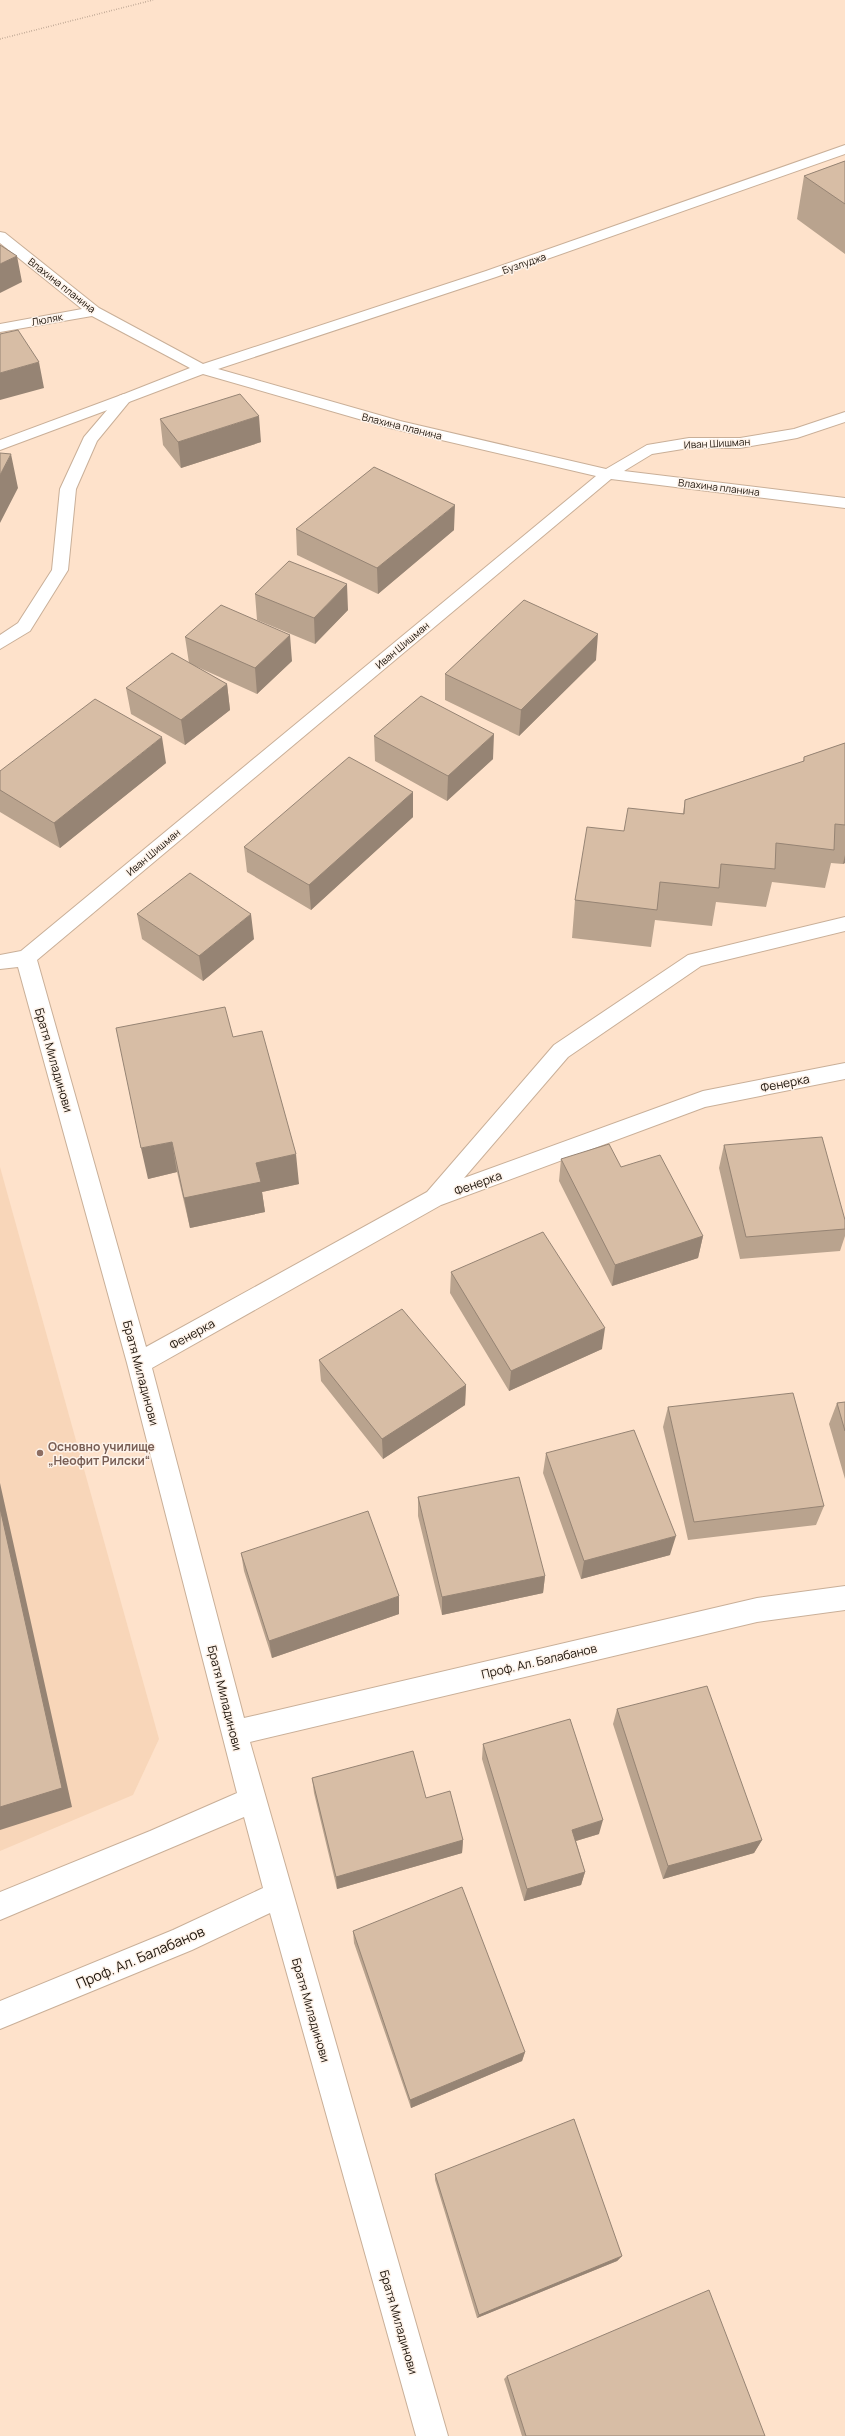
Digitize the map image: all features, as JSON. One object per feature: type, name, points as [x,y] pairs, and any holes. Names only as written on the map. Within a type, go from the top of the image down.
[{"type":"street","name":"Бузлуджа","points":[[0,445],[202,370],[491,274],[845,150]]},
{"type":"street","name":"Влахина планина","points":[[0,236],[94,311],[202,370],[396,425],[608,474],[845,502]]},
{"type":"street","name":"Люляк","points":[[0,328],[94,311]]},
{"type":"street","points":[[0,643],[24,627],[60,570],[68,490],[90,440],[124,399]]},
{"type":"street","name":"Иван Шишман","points":[[26,958],[608,474],[646,450],[689,444],[740,443],[797,433],[845,417]]},
{"type":"street","points":[[433,1199],[562,1051],[696,960],[845,924]]},
{"type":"street","points":[[0,962],[26,958]]},
{"type":"street","name":"Братя Миладинови","points":[[26,958],[139,1363],[234,1733],[278,1895],[432,2436]]},
{"type":"street","name":"Фенерка","points":[[139,1363],[433,1199],[703,1099],[845,1071]]},
{"type":"street","name":"Проф. Ал. Балабанов","points":[[234,1733],[757,1610],[845,1598]]},
{"type":"street","points":[[0,1906],[252,1800]]},
{"type":"street","name":"Проф. Ал. Балабанов","points":[[0,2015],[182,1940],[278,1895]]},
{"type":"path","points":[[0,39],[153,0]]},
{"type":"shaded area","name":"Основно училище „Неофит Рилски“","points":[[0,1167],[159,1739],[133,1795],[0,1851]]},
{"type":"building","points":[[845,161],[845,204],[804,176]]},
{"type":"building","points":[[0,245],[17,256],[0,264]]},
{"type":"building","points":[[18,330],[39,362],[0,373],[0,334]]},
{"type":"building","points":[[240,394],[259,416],[178,442],[160,419]]},
{"type":"building","points":[[0,453],[11,454],[0,475]]},
{"type":"building","points":[[374,467],[455,505],[377,568],[296,529]]},
{"type":"building","points":[[289,561],[347,584],[314,618],[255,594]]},
{"type":"building","points":[[524,600],[598,634],[521,710],[445,674]]},
{"type":"building","points":[[221,605],[290,635],[255,668],[185,637]]},
{"type":"building","points":[[172,653],[227,684],[181,720],[126,688]]},
{"type":"building","points":[[421,696],[494,734],[448,776],[374,736]]},
{"type":"building","points":[[95,699],[162,737],[54,823],[0,790],[0,771]]},
{"type":"building","points":[[845,743],[845,825],[835,824],[834,850],[776,843],[775,869],[721,864],[719,888],[660,882],[657,910],[575,900],[587,827],[624,831],[628,808],[684,814],[685,800],[804,761],[804,757]]},
{"type":"building","points":[[349,757],[413,792],[309,885],[244,847]]},
{"type":"building","points":[[190,873],[251,914],[199,956],[137,914]]},
{"type":"building","points":[[225,1007],[233,1037],[262,1031],[296,1154],[256,1163],[261,1182],[184,1198],[172,1142],[141,1148],[116,1028]]},
{"type":"building","points":[[822,1137],[845,1220],[845,1229],[746,1237],[724,1145]]},
{"type":"building","points":[[609,1144],[621,1167],[660,1155],[703,1236],[615,1265],[561,1159]]},
{"type":"building","points":[[543,1232],[605,1328],[511,1371],[451,1272]]},
{"type":"building","points":[[402,1309],[466,1385],[382,1439],[319,1360]]},
{"type":"building","points":[[793,1393],[824,1506],[694,1522],[668,1407]]},
{"type":"building","points":[[845,1402],[845,1431],[837,1403]]},
{"type":"building","points":[[634,1430],[676,1536],[584,1561],[546,1453]]},
{"type":"building","points":[[519,1477],[545,1576],[442,1597],[418,1497]]},
{"type":"building","points":[[0,1508],[62,1788],[0,1807]]},
{"type":"building","points":[[368,1511],[399,1596],[269,1641],[241,1553]]},
{"type":"building","points":[[707,1686],[762,1840],[668,1866],[617,1709]]},
{"type":"building","points":[[570,1719],[603,1820],[572,1830],[585,1872],[527,1889],[483,1744]]},
{"type":"building","points":[[413,1751],[426,1798],[450,1791],[463,1840],[336,1877],[312,1778]]},
{"type":"building","points":[[462,1887],[525,2052],[410,2100],[353,1931]]},
{"type":"building","points":[[574,2119],[622,2256],[479,2315],[435,2174]]},
{"type":"building","points":[[709,2290],[765,2436],[526,2436],[507,2376]]},
{"type":"place","name":"Основно училище „Неофит Рилски“","points":[[40,1453]]}]
